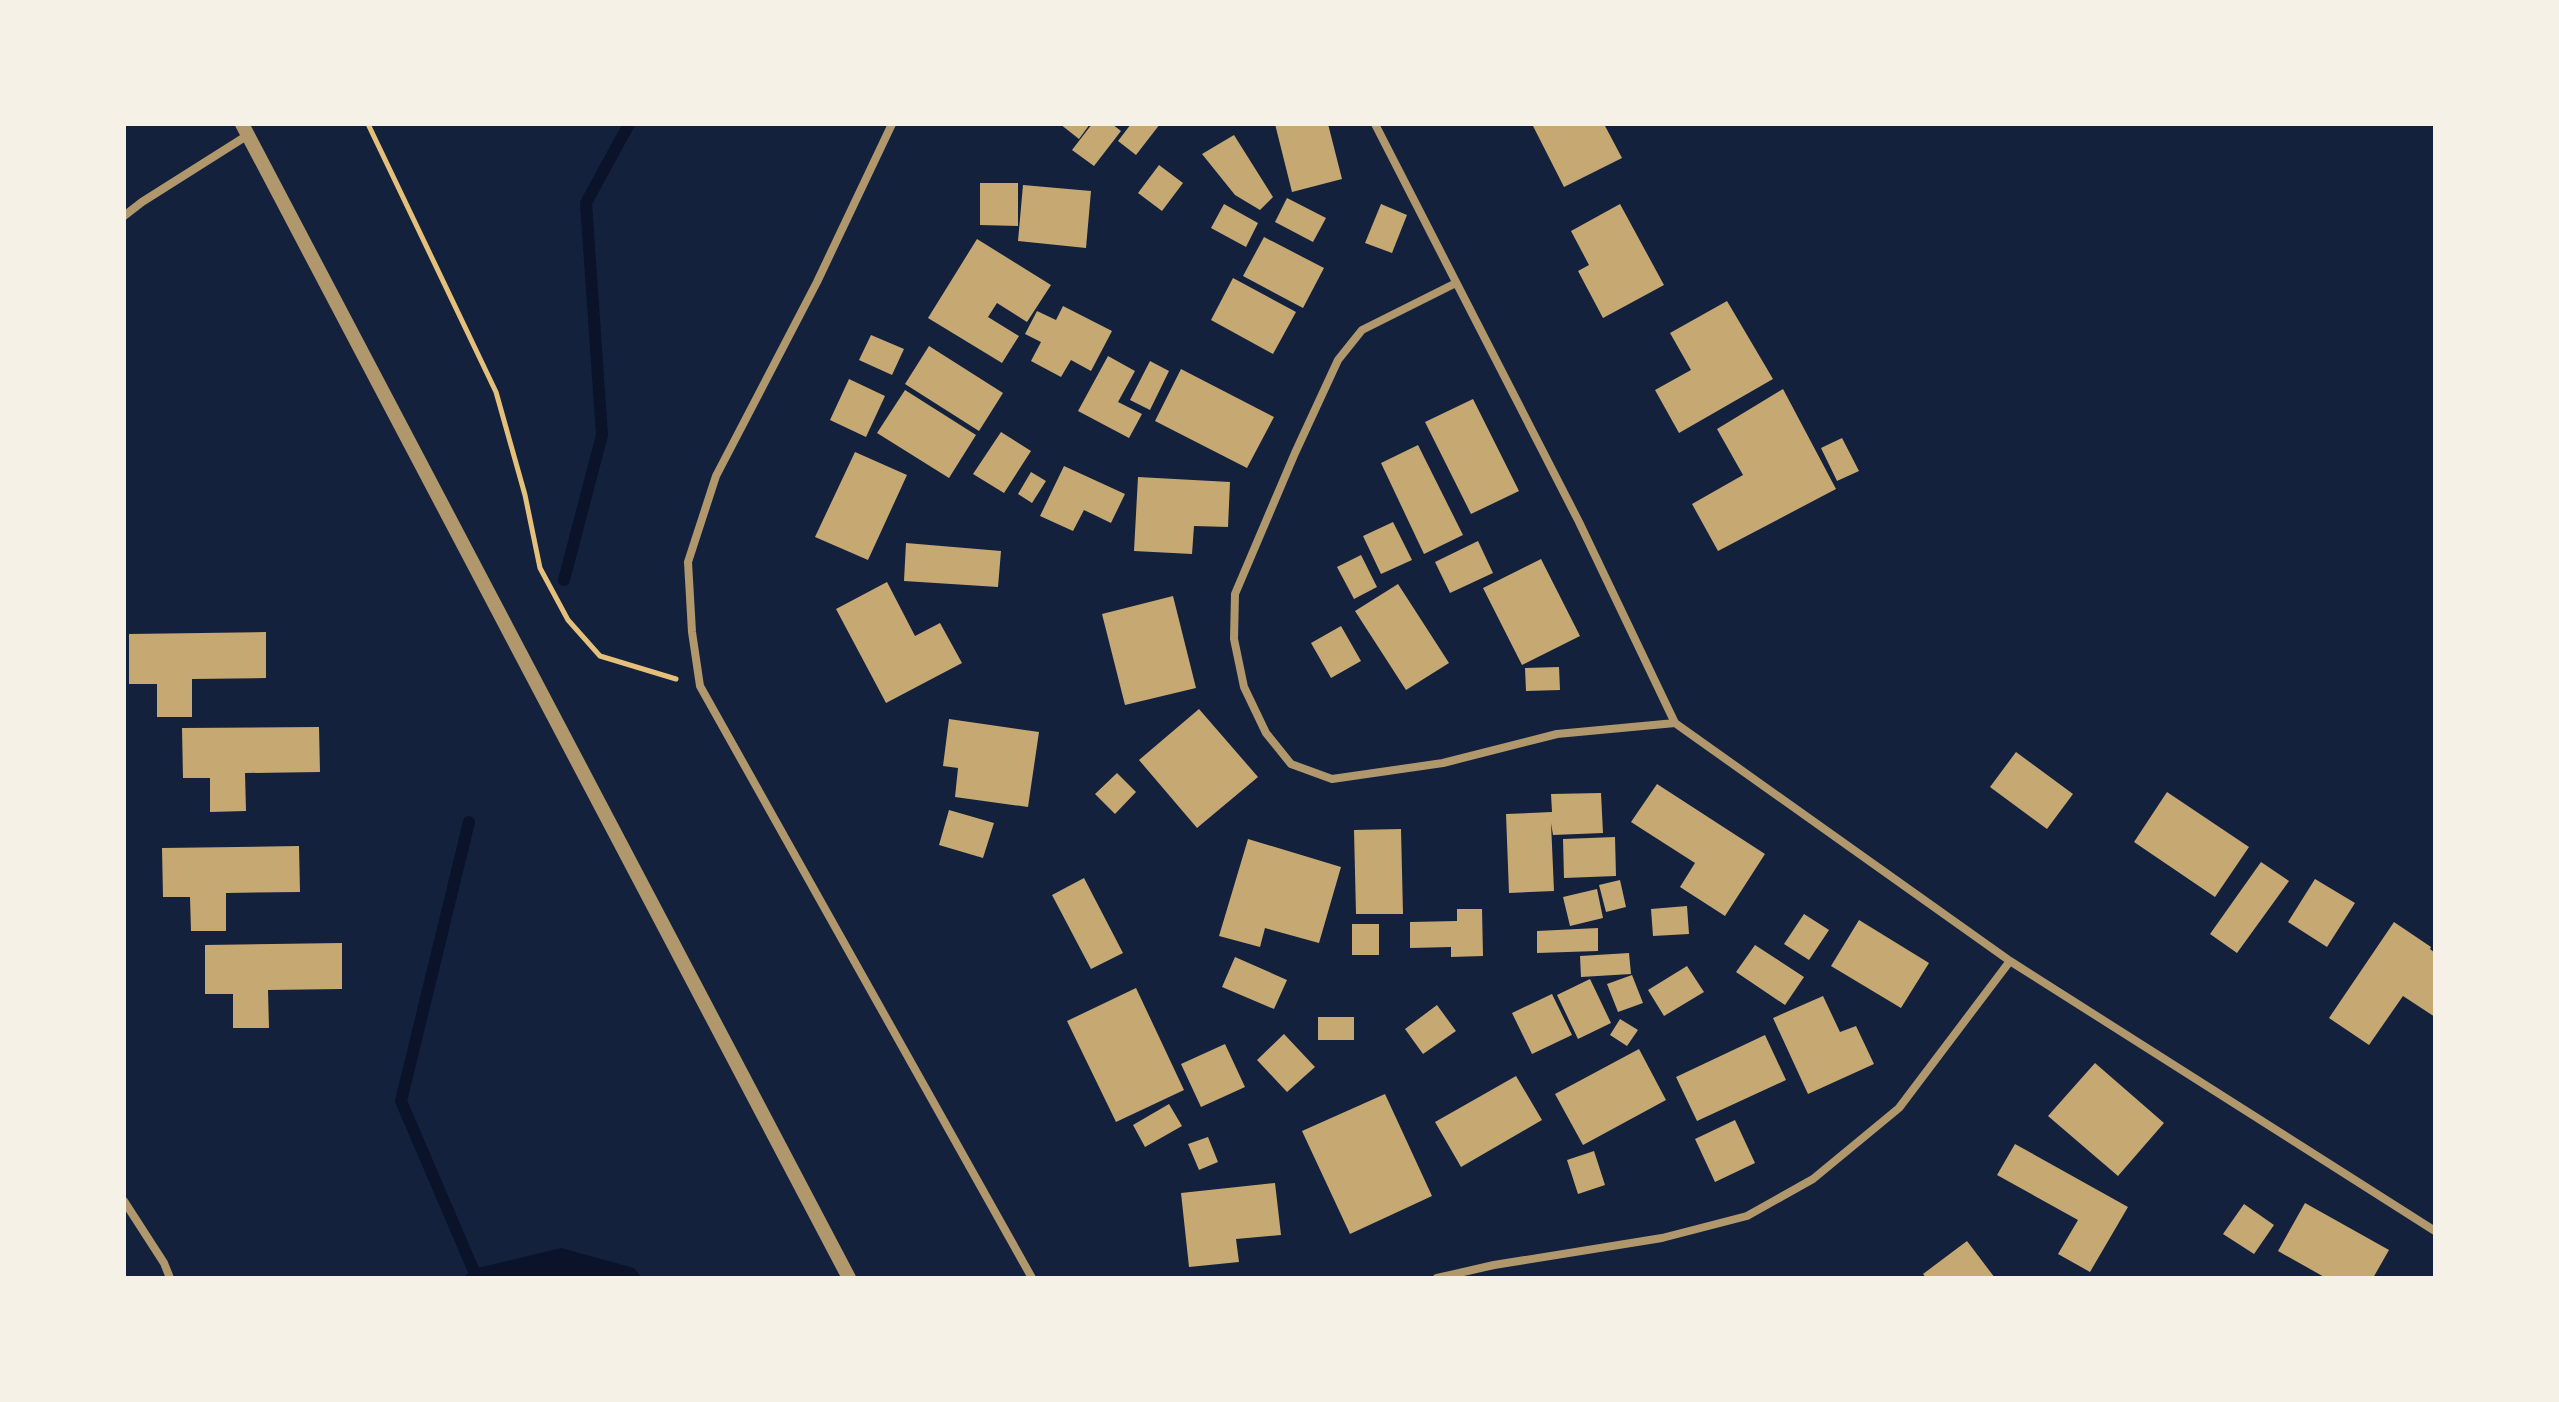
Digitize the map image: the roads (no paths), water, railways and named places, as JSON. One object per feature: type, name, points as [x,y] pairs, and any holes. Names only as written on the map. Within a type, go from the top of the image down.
[{"type":"street","points":[[892,124],[817,282],[716,476],[688,562],[692,632],[700,686],[1032,1278]]},
{"type":"street","points":[[1375,124],[1579,522],[1675,723],[2010,961],[2435,1231]]},
{"type":"street","points":[[124,216],[245,130],[849,1278]]},
{"type":"street","points":[[1456,283],[1362,330],[1338,360],[1235,594],[1234,639],[1244,687],[1266,733],[1291,764],[1332,779],[1443,763],[1557,734],[1675,723]]},
{"type":"street","points":[[1437,1278],[1494,1265],[1662,1238],[1747,1216],[1813,1179],[1899,1108],[2010,961]]},
{"type":"street","points":[[124,1201],[164,1263],[170,1278]]},
{"type":"water","points":[[561,1248],[634,1268],[642,1278],[463,1278],[473,1269]]},
{"type":"waterway","points":[[564,580],[602,435],[586,203],[629,124]]},
{"type":"waterway","points":[[469,822],[401,1101],[473,1269]]}]
